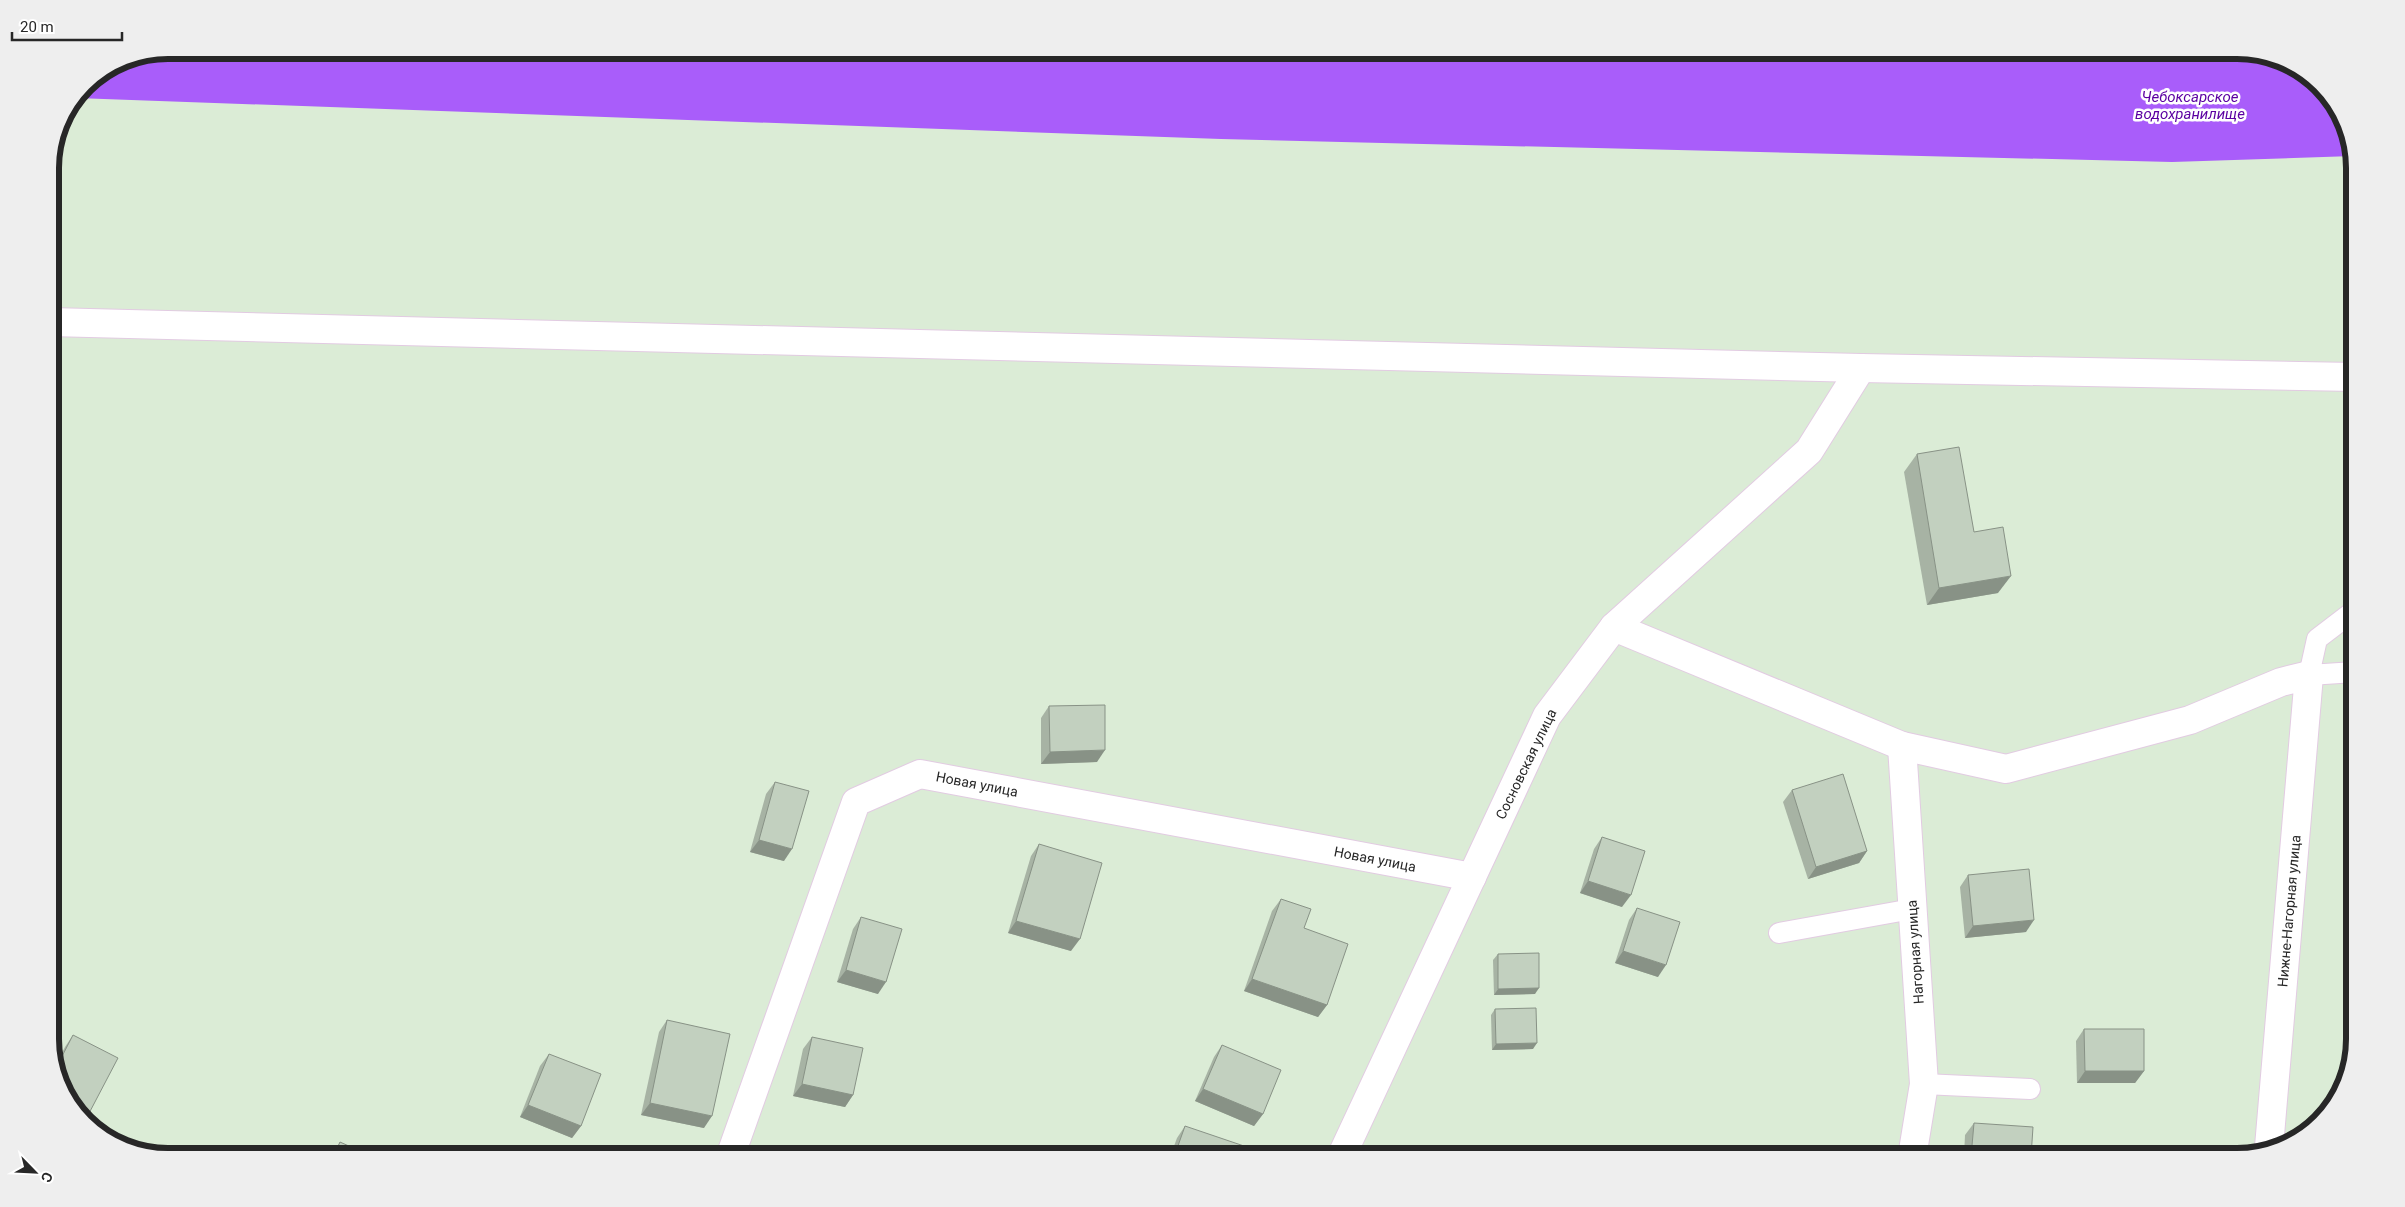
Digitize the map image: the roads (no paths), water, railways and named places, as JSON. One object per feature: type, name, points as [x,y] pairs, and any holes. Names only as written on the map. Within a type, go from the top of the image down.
[{"type":"street","points":[[59,322],[1861,368],[2346,377]]},
{"type":"street","name":"Сосновская улица","points":[[1345,1148],[1547,716],[1614,627],[1809,451],[1861,368]]},
{"type":"street","points":[[1614,627],[1902,746],[2006,769],[2190,720],[2281,682],[2309,675]]},
{"type":"street","name":"Нижне-Нагорная улица","points":[[2269,1143],[2309,675]]},
{"type":"street","name":"Нагорная улица","points":[[1902,746],[1924,1084],[1913,1148]]},
{"type":"street","name":"Новая улица","points":[[733,1148],[856,802],[920,774],[1472,877]]},
{"type":"lane","points":[[2346,617],[2317,639],[2309,675],[2346,673]]},
{"type":"lane","points":[[1779,933],[1912,910]]},
{"type":"lane","points":[[1924,1084],[2030,1089]]},
{"type":"water","name":"Чебоксарское водохранилище","points":[[161,59],[2237,59],[2265,62],[2298,77],[2309,86],[2328,107],[2335,120],[2344,146],[2345,156],[2172,162],[1221,139],[84,98],[107,77],[120,70],[146,61]]}]
